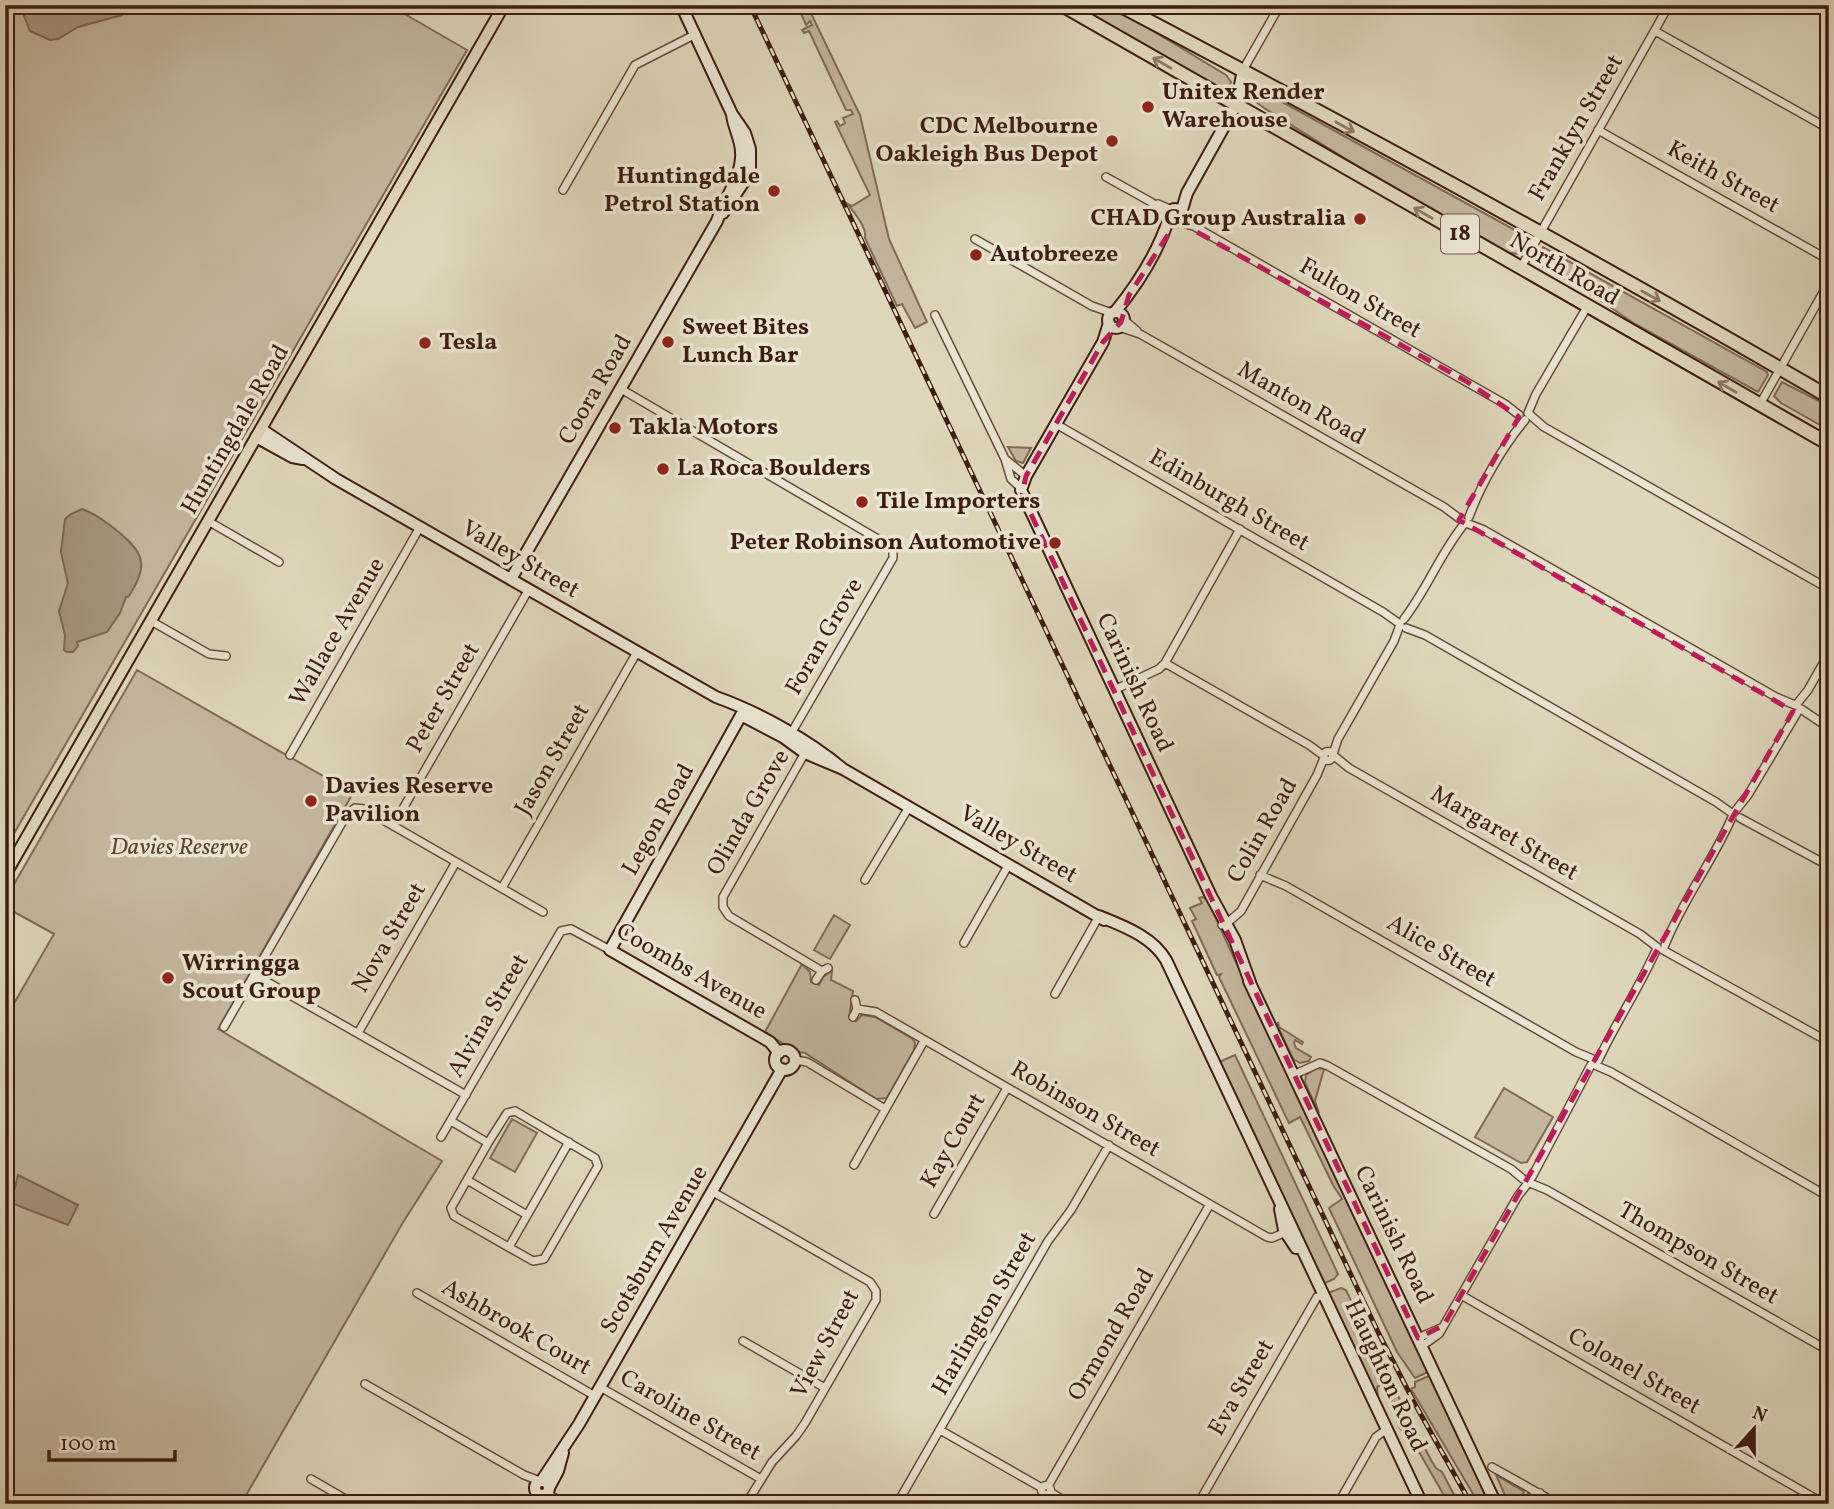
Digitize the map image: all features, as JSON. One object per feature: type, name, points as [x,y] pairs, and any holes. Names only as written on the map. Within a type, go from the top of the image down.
[{"type":"highway","name":"North Road","points":[[1062,5],[1829,444]]},
{"type":"highway","name":"North Road","points":[[1119,5],[1539,233],[1829,397]]},
{"type":"main road","name":"Huntingdale Road","points":[[5,875],[504,5]]},
{"type":"street","points":[[563,190],[635,65],[694,35],[681,5]]},
{"type":"street","points":[[1021,488],[1236,104],[1243,70],[1280,5]]},
{"type":"street","name":"Franklyn Street","points":[[1520,269],[1669,5]]},
{"type":"street","points":[[1655,31],[1829,130]]},
{"type":"street","name":"Coora Road","points":[[511,579],[717,221],[745,165],[732,123],[732,114],[694,35]]},
{"type":"street","name":"Keith Street","points":[[1598,130],[1829,260]]},
{"type":"street","name":"Fulton Street","points":[[1106,177],[1829,589]]},
{"type":"street","name":"Manton Road","points":[[975,239],[1829,728]]},
{"type":"street","points":[[1759,406],[1829,282]]},
{"type":"street","name":"Colin Road","points":[[1223,921],[1242,906],[1587,307]]},
{"type":"street","name":"Carinish Road","points":[[934,315],[1005,459],[1011,479],[1021,488],[1021,495],[1496,1504]]},
{"type":"street","name":"Foran Grove","points":[[621,388],[890,546],[893,551],[893,558],[789,737]]},
{"type":"street","name":"Edinburgh Street","points":[[1056,424],[1829,866]]},
{"type":"street","name":"Valley Street","points":[[259,433],[297,452],[303,459],[716,697],[727,707],[789,737],[1154,949]]},
{"type":"street","name":"Carinish Road","points":[[1005,459],[1026,476]]},
{"type":"street","points":[[208,521],[279,562]]},
{"type":"street","name":"Wallace Avenue","points":[[290,755],[420,527]]},
{"type":"street","points":[[1114,690],[1159,669],[1165,663],[1240,529]]},
{"type":"street","name":"Peter Street","points":[[393,826],[529,589]]},
{"type":"street","points":[[151,621],[209,654],[226,656]]},
{"type":"street","name":"Jason Street","points":[[502,888],[637,652]]},
{"type":"street","points":[[1420,1342],[1444,1325],[1829,653]]},
{"type":"street","name":"Margaret Street","points":[[1165,663],[1829,1042]]},
{"type":"street","name":"Legon Road","points":[[610,950],[743,713]]},
{"type":"street","name":"Olinda Grove","points":[[807,749],[723,897],[723,907],[729,916],[825,970],[816,980]]},
{"type":"street","points":[[865,880],[909,807]]},
{"type":"street","points":[[224,1027],[347,814],[355,808],[364,809],[543,912]]},
{"type":"street","name":"Nova Street","points":[[358,1033],[456,862]]},
{"type":"street","points":[[964,943],[1009,864]]},
{"type":"street","name":"Alice Street","points":[[1262,872],[1829,1197]]},
{"type":"street","points":[[1055,994],[1099,916]]},
{"type":"street","name":"Alvina Street","points":[[441,1137],[558,935],[565,929],[578,932]]},
{"type":"street","name":"Coombs Avenue","points":[[578,932],[770,1042],[779,1053]]},
{"type":"street","name":"Haughton Road","points":[[1154,949],[1187,1007],[1277,1199],[1302,1259],[1310,1267],[1422,1504]]},
{"type":"street","points":[[255,975],[466,1095]]},
{"type":"street","points":[[853,1017],[857,1009],[855,1000]]},
{"type":"street","name":"Robinson Street","points":[[857,1009],[876,1012],[1269,1238],[1289,1231]]},
{"type":"street","points":[[854,1165],[924,1041]]},
{"type":"street","points":[[784,1051],[790,1052],[794,1060],[790,1068],[782,1069],[775,1062],[779,1053],[784,1051]]},
{"type":"street","points":[[794,1060],[807,1062],[885,1109]]},
{"type":"street","name":"Thompson Street","points":[[1293,1076],[1320,1063],[1328,1066],[1829,1351]]},
{"type":"street","name":"Scotsburn Avenue","points":[[528,1504],[542,1489],[551,1465],[564,1450],[598,1392],[782,1069]]},
{"type":"street","name":"Kay Court","points":[[934,1214],[1007,1088]]},
{"type":"street","points":[[511,1110],[595,1158],[598,1166],[544,1259],[533,1261],[451,1212],[488,1143],[507,1112],[511,1110]]},
{"type":"street","points":[[451,1121],[488,1143]]},
{"type":"street","points":[[509,1247],[569,1142]]},
{"type":"street","name":"Harlington Street","points":[[897,1504],[1048,1241],[1109,1145]]},
{"type":"street","points":[[467,1180],[527,1216]]},
{"type":"street","name":"View Street","points":[[713,1192],[870,1282],[875,1288],[876,1300],[799,1432],[772,1462],[747,1504]]},
{"type":"street","name":"Ormond Road","points":[[1038,1504],[1210,1204]]},
{"type":"street","name":"Ashbrook Court","points":[[417,1293],[598,1392]]},
{"type":"street","name":"Eva Street","points":[[1198,1504],[1315,1300],[1323,1295]]},
{"type":"street","name":"Colonel Street","points":[[1461,1296],[1825,1504]]},
{"type":"street","points":[[743,1340],[825,1388]]},
{"type":"street","points":[[365,1384],[567,1502]]},
{"type":"street","name":"Caroline Street","points":[[598,1392],[761,1479]]},
{"type":"street","points":[[1338,1504],[1376,1437],[1387,1429]]},
{"type":"street","points":[[940,1430],[1070,1504]]},
{"type":"street","points":[[1492,1467],[1558,1504]]},
{"type":"street","points":[[311,1479],[355,1504]]},
{"type":"street","points":[[1517,1504],[1540,1493]]},
{"type":"highlighted area","points":[[1177,221],[1466,381],[1519,417],[1459,520],[1793,711],[1444,1325],[1418,1338],[1022,495],[1026,476],[1103,342],[1121,322],[1129,295]]},
{"type":"green space","points":[[5,5],[389,5],[467,50],[5,849]]},
{"type":"green space","points":[[797,5],[807,5],[860,115],[889,239],[927,322],[915,328],[902,304],[897,306],[865,238],[862,225],[848,204],[852,206],[870,195],[835,122],[840,126],[845,123],[843,118],[853,114],[851,110],[846,110],[809,31],[804,33],[802,30],[812,25],[810,21],[806,25]]},
{"type":"green space","points":[[1075,5],[1110,5],[1226,75],[1231,82],[1229,87],[1221,88]]},
{"type":"green space","points":[[1255,87],[1524,235],[1527,239],[1519,254],[1509,253],[1360,168],[1264,108],[1251,98],[1250,90]]},
{"type":"green space","points":[[1543,247],[1767,372],[1768,375],[1758,392],[1635,324],[1591,294],[1542,266],[1535,259]]},
{"type":"green space","points":[[1782,382],[1829,406],[1829,430],[1781,403],[1774,396]]},
{"type":"green space","points":[[1008,447],[1031,448],[1023,463],[1016,461]]},
{"type":"green space","name":"Davies Reserve","points":[[137,670],[353,793],[218,1029],[442,1161],[402,1224],[241,1504],[5,1504],[5,1019],[54,934],[5,907],[5,900]]},
{"type":"green space","points":[[1199,898],[1207,899],[1428,1372],[1415,1378],[1397,1352],[1329,1208],[1342,1199],[1300,1117],[1289,1123],[1219,977],[1221,974],[1217,975],[1192,921],[1196,919],[1190,908],[1202,903]]},
{"type":"green space","points":[[834,915],[850,925],[830,959],[814,950]]},
{"type":"green space","points":[[802,964],[810,972],[811,982],[819,985],[823,977],[832,971],[831,980],[853,991],[849,1018],[856,1021],[862,1015],[875,1017],[913,1039],[914,1050],[887,1098],[876,1099],[805,1053],[795,1051],[765,1032]]},
{"type":"green space","points":[[1278,1022],[1279,1027],[1303,1042],[1302,1044],[1295,1040],[1294,1043],[1296,1048],[1311,1057],[1309,1061],[1300,1063],[1293,1059],[1278,1027]]},
{"type":"green space","points":[[1235,1055],[1338,1274],[1323,1284],[1219,1062]]},
{"type":"green space","points":[[1317,1068],[1324,1069],[1315,1101],[1319,1113],[1305,1083],[1306,1075]]},
{"type":"green space","points":[[1504,1088],[1553,1117],[1527,1162],[1521,1163],[1475,1137]]},
{"type":"green space","points":[[512,1119],[537,1133],[515,1172],[490,1158]]},
{"type":"green space","points":[[1341,1288],[1346,1290],[1392,1386],[1389,1389],[1381,1385],[1377,1387],[1378,1397],[1328,1293]]},
{"type":"green space","points":[[1431,1375],[1491,1504],[1479,1504],[1411,1389],[1415,1387],[1415,1382]]},
{"type":"green space","points":[[1396,1392],[1431,1460],[1442,1472],[1459,1504],[1449,1504],[1415,1445],[1399,1427],[1392,1404],[1392,1393]]},
{"type":"green space","points":[[1496,1475],[1524,1491],[1523,1494],[1507,1500]]},
{"type":"shaded area","points":[[27,5],[135,5],[122,15],[78,27],[58,39],[50,40],[30,31],[24,16]]},
{"type":"shaded area","points":[[82,509],[125,537],[138,552],[141,567],[135,586],[107,632],[77,642],[78,646],[73,652],[67,652],[64,650],[65,635],[59,611],[68,583],[61,552],[65,519]]},
{"type":"shaded area","points":[[18,1175],[78,1205],[68,1225],[11,1203]]},
{"type":"railway","points":[[750,5],[1379,1334],[1471,1504]]},
{"type":"place","name":"Unitex Render Warehouse","points":[[1148,107]]},
{"type":"place","name":"CDC Melbourne Oakleigh Bus Depot","points":[[1112,141]]},
{"type":"place","name":"Huntingdale Petrol Station","points":[[774,191]]},
{"type":"place","name":"CHAD Group Australia","points":[[1360,219]]},
{"type":"place","name":"Autobreeze","points":[[976,255]]},
{"type":"place","name":"Sweet Bites Lunch Bar","points":[[668,342]]},
{"type":"place","name":"Tesla","points":[[425,343]]},
{"type":"place","name":"Takla Motors","points":[[615,428]]},
{"type":"place","name":"La Roca Boulders","points":[[663,469]]},
{"type":"place","name":"Tile Importers","points":[[862,502]]},
{"type":"place","name":"Peter Robinson Automotive","points":[[1055,543]]},
{"type":"place","name":"Davies Reserve Pavilion","points":[[311,801]]},
{"type":"place","name":"Wirringga Scout Group","points":[[168,978]]}]
